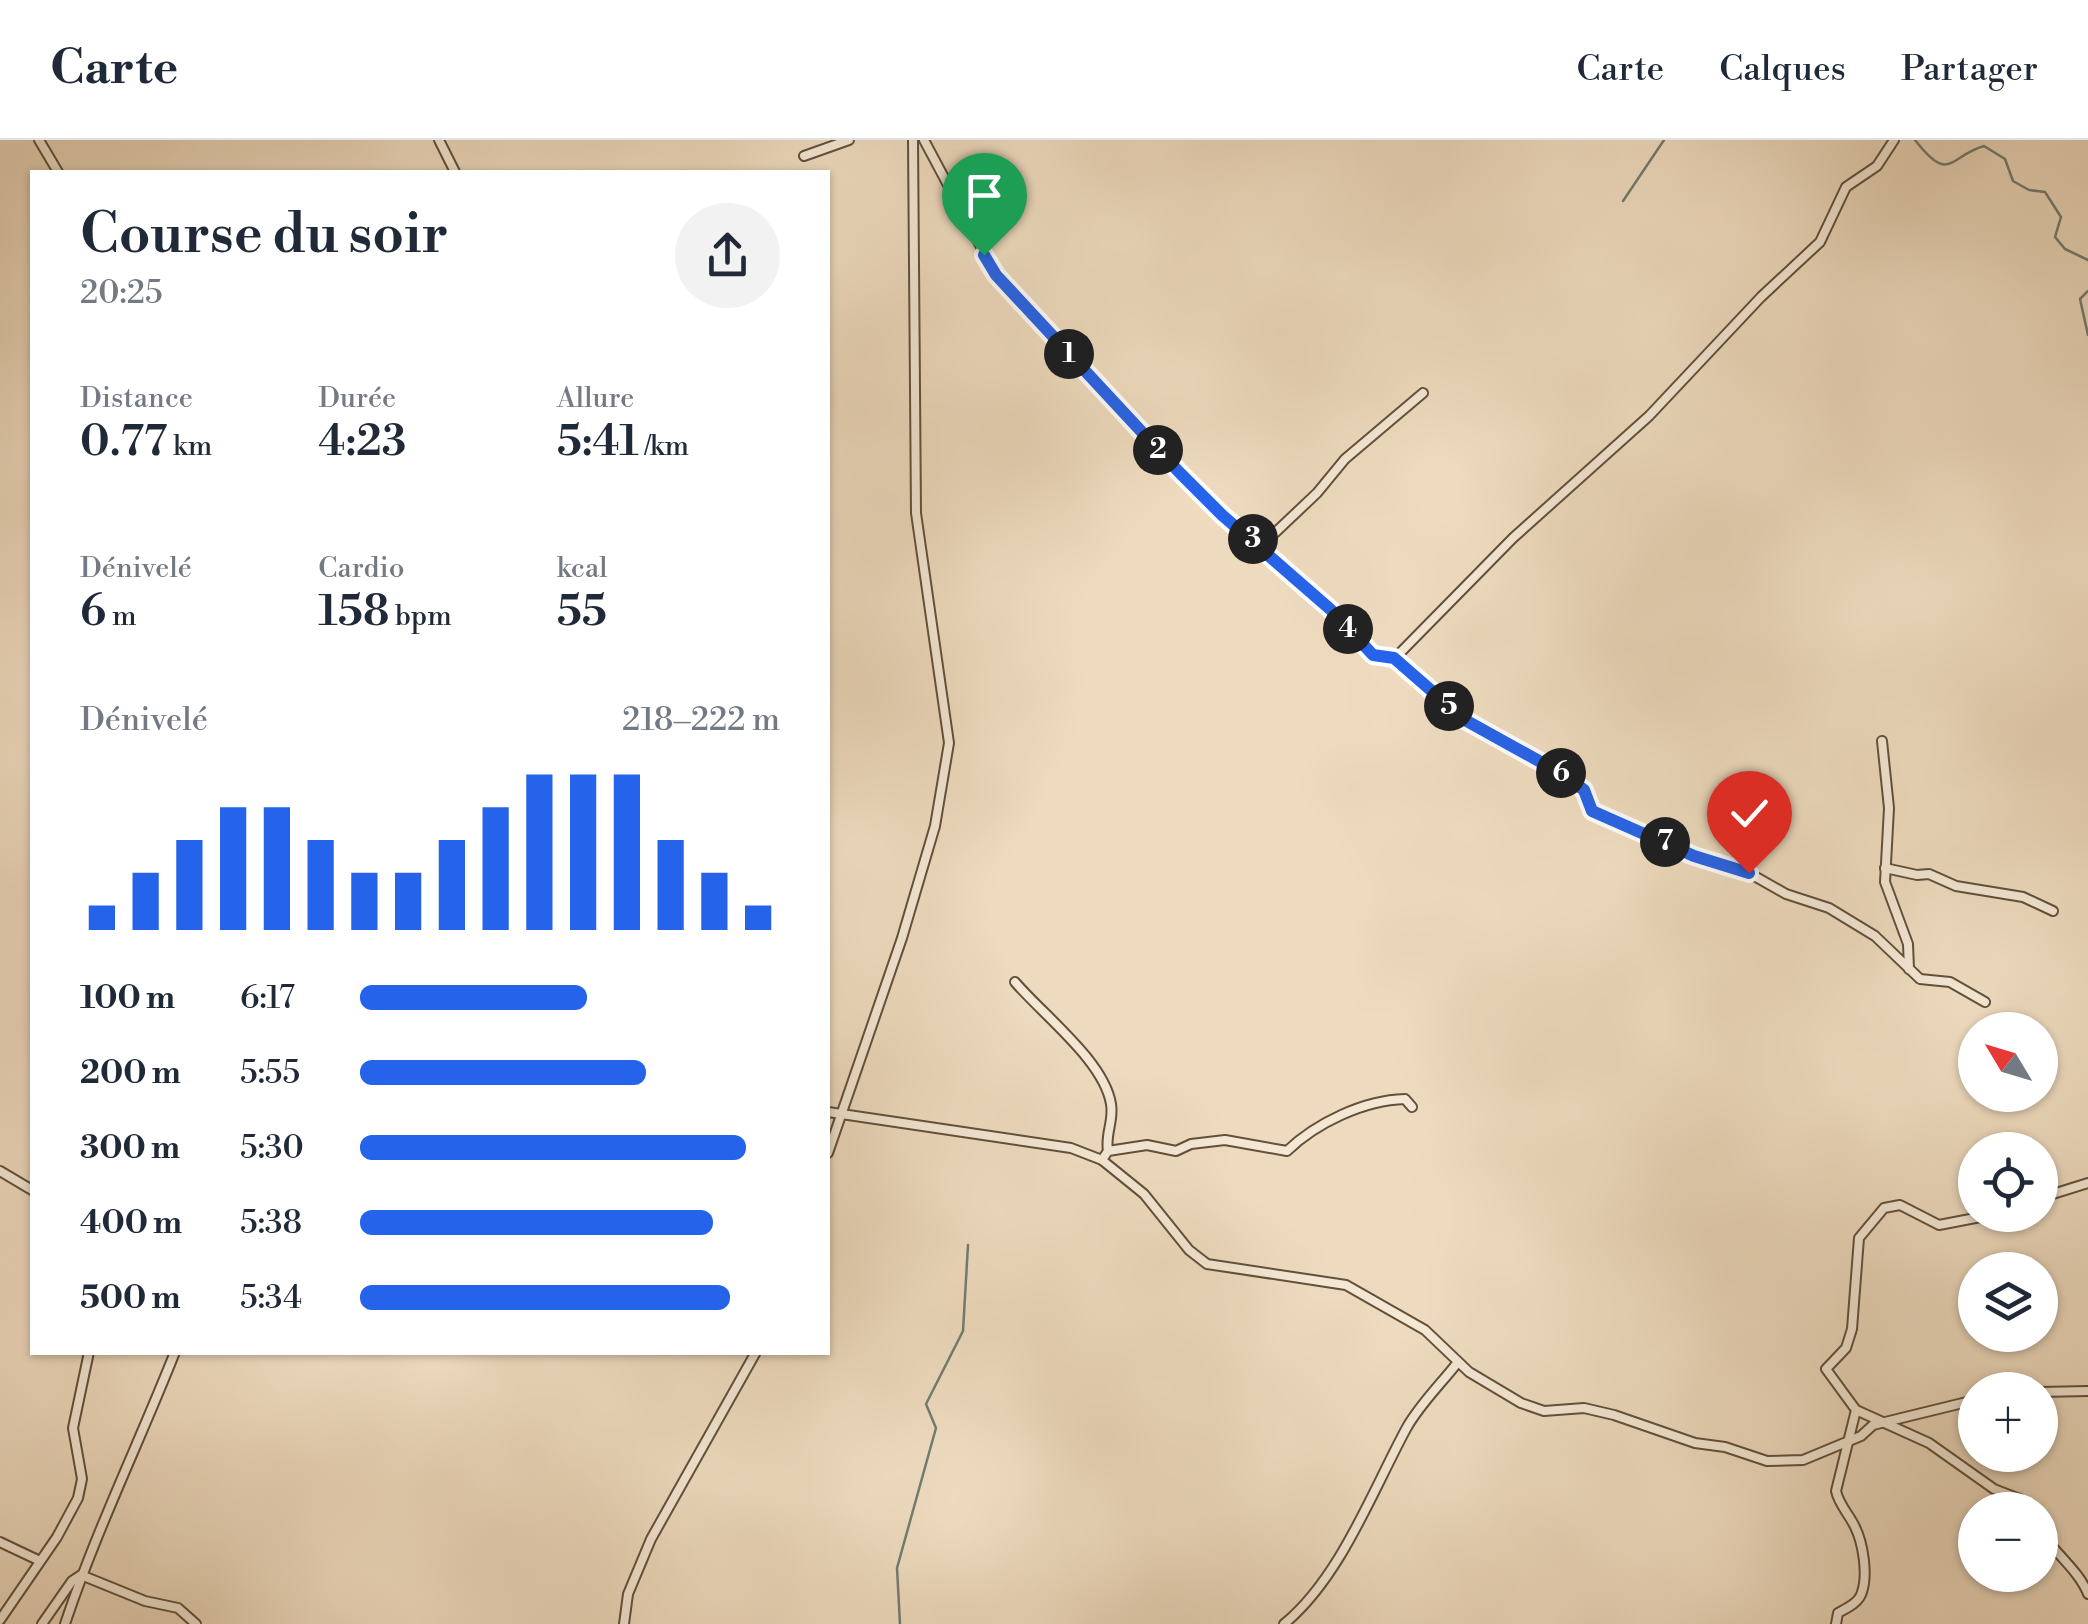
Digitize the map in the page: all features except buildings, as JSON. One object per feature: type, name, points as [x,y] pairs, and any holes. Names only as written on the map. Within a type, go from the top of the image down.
[{"type":"street","points":[[38,140],[57,170]]},
{"type":"street","points":[[438,140],[455,170]]},
{"type":"street","points":[[804,156],[849,140]]},
{"type":"street","points":[[830,1145],[902,938],[934,826],[949,743],[916,513],[913,140]]},
{"type":"street","points":[[924,140],[996,275],[1179,472],[1373,655],[1394,658],[1465,720],[1584,790],[1592,811],[1694,856],[1749,873],[1786,894],[1829,908],[1875,936],[1920,980],[1950,982],[1985,1002]]},
{"type":"street","points":[[1394,658],[1513,538],[1649,416],[1761,296],[1820,242],[1846,187],[1877,166],[1894,140]]},
{"type":"street","points":[[1261,546],[1318,493],[1346,459],[1423,393]]},
{"type":"street","points":[[1882,742],[1889,808],[1885,882],[1908,944],[1909,969]]},
{"type":"street","points":[[1885,868],[1929,874],[1956,886],[2022,897],[2054,911]]},
{"type":"street","points":[[1014,982],[1106,1085],[1113,1117],[1105,1155],[1144,1194],[1189,1250],[1208,1264],[1346,1285],[1425,1330],[1458,1362],[1510,1397],[1544,1411],[1584,1408],[1768,1461],[1803,1460],[1880,1423],[1958,1404]]},
{"type":"street","points":[[830,1113],[1105,1155],[1146,1145],[1176,1151],[1191,1144],[1225,1140],[1287,1151],[1307,1132],[1342,1116],[1395,1100],[1405,1100],[1412,1107]]},
{"type":"street","points":[[0,1171],[30,1189]]},
{"type":"street","points":[[2058,1192],[2088,1183]]},
{"type":"street","points":[[1958,1221],[1939,1225],[1900,1205],[1884,1208],[1867,1225],[1860,1238],[1852,1328],[1846,1348],[1826,1369],[1856,1410],[1930,1443],[1984,1483],[2004,1492]]},
{"type":"street","points":[[0,1620],[68,1520],[82,1479],[73,1428],[88,1355]]},
{"type":"street","points":[[65,1624],[81,1575],[174,1355]]},
{"type":"street","points":[[624,1624],[628,1594],[651,1539],[754,1355]]},
{"type":"street","points":[[1284,1624],[1306,1606],[1362,1520],[1408,1425],[1458,1362]]},
{"type":"street","points":[[2058,1392],[2088,1391]]},
{"type":"street","points":[[1836,1624],[1838,1613],[1854,1604],[1863,1592],[1862,1543],[1839,1503],[1836,1490],[1856,1410]]},
{"type":"street","points":[[0,1542],[40,1560]]},
{"type":"street","points":[[2058,1555],[2084,1582],[2088,1594]]},
{"type":"street","points":[[42,1624],[72,1581],[81,1575]]},
{"type":"street","points":[[81,1575],[145,1601],[188,1612],[196,1624]]},
{"type":"waterway","points":[[1623,201],[1664,140]]},
{"type":"waterway","points":[[1915,140],[1943,164],[1984,146],[2005,159],[2013,181],[2029,190],[2045,192],[2061,217],[2055,237],[2065,249],[2088,260]]},
{"type":"waterway","points":[[2088,291],[2080,299],[2088,335]]},
{"type":"waterway","points":[[900,1624],[897,1568],[936,1428],[926,1404],[963,1331],[968,1245]]},
{"type":"route","points":[[984,255],[996,275],[1179,472],[1330,609],[1373,655],[1394,658],[1465,720],[1584,790],[1592,811],[1694,856],[1749,873]]}]
